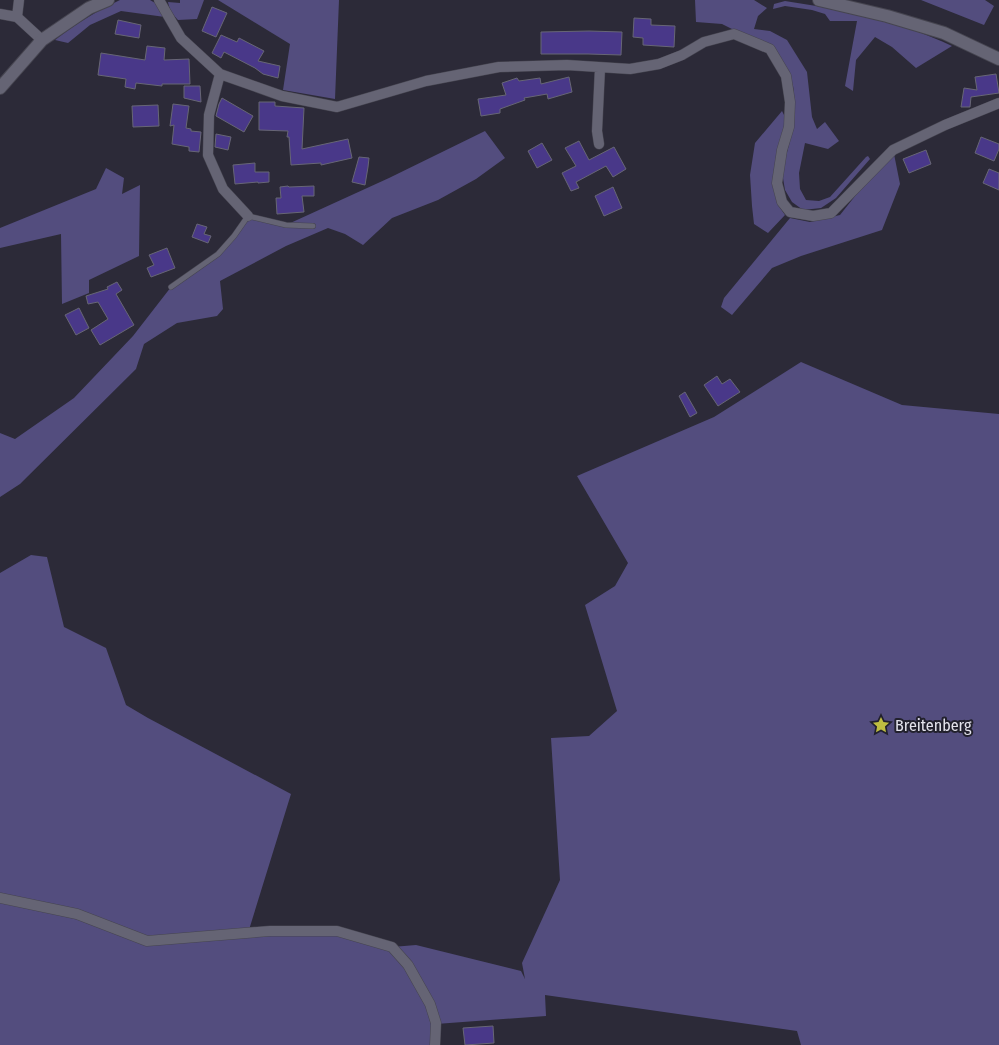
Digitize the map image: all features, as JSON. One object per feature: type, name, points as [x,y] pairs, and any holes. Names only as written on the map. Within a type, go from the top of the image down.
[{"type":"street","points":[[17,17],[19,0]]},
{"type":"street","points":[[0,88],[42,40],[89,8],[108,0]]},
{"type":"street","points":[[159,0],[181,38],[220,74],[282,96],[337,107],[426,81],[499,67],[567,65],[630,69],[659,64],[682,55],[704,42],[734,34],[770,49],[786,76],[790,102],[789,127],[782,150],[777,183],[782,202],[790,212],[813,216],[831,213],[893,150],[945,125],[999,103]]},
{"type":"street","points":[[819,0],[887,16],[944,34],[999,59]]},
{"type":"street","points":[[0,14],[17,17],[42,40]]},
{"type":"street","points":[[599,144],[600,68]]},
{"type":"street","points":[[220,74],[209,115],[208,155],[222,189],[248,216]]},
{"type":"street","points":[[0,898],[77,914],[146,941],[270,931],[337,931],[392,947],[408,965],[430,1004],[436,1023],[435,1045]]},
{"type":"lane","points":[[171,287],[218,254],[248,216],[286,225],[313,226]]},
{"type":"shaded area","points":[[120,0],[150,0],[155,3],[165,17],[121,11],[90,25],[68,43],[55,40],[86,18]]},
{"type":"shaded area","points":[[180,0],[204,0],[197,19],[178,20],[176,18],[168,2],[180,3]]},
{"type":"shaded area","points":[[218,0],[339,0],[335,99],[283,90],[290,44]]},
{"type":"shaded area","points":[[695,0],[754,0],[767,8],[758,16],[754,29],[770,31],[787,40],[807,72],[812,117],[817,129],[825,122],[839,141],[828,149],[805,143],[799,173],[800,189],[806,200],[819,201],[830,197],[866,157],[868,156],[870,159],[836,198],[821,208],[803,210],[792,202],[785,190],[782,172],[792,132],[795,105],[793,86],[785,65],[734,30],[722,24],[696,22]]},
{"type":"shaded area","points":[[921,0],[985,0],[994,6],[984,25]]},
{"type":"shaded area","points":[[785,1],[873,17],[913,30],[952,46],[916,68],[892,47],[875,37],[856,60],[853,91],[845,86],[857,21],[830,21],[825,14],[785,6],[773,9],[774,4]]},
{"type":"shaded area","points":[[782,111],[786,119],[774,183],[779,206],[785,215],[768,233],[754,224],[750,175],[755,143]]},
{"type":"shaded area","points":[[485,131],[505,158],[476,179],[438,200],[392,218],[363,245],[345,234],[328,228],[286,246],[220,281],[223,309],[217,316],[177,323],[144,344],[136,369],[20,484],[0,497],[0,433],[15,439],[74,398],[133,336],[171,287],[219,253],[248,216],[286,225]]},
{"type":"shaded area","points":[[894,154],[900,184],[882,230],[801,256],[772,268],[732,315],[721,307],[724,298],[790,218],[810,222],[840,215],[867,181]]},
{"type":"shaded area","points":[[106,168],[124,178],[122,194],[140,185],[139,256],[89,280],[89,293],[62,304],[61,234],[0,248],[0,228],[96,189]]},
{"type":"shaded area","points":[[801,362],[902,405],[999,414],[999,1045],[801,1045],[797,1031],[545,995],[546,1016],[436,1024],[436,1045],[0,1045],[0,573],[31,555],[47,557],[64,627],[106,648],[126,705],[291,794],[248,933],[337,931],[392,947],[416,945],[521,971],[525,979],[522,963],[560,880],[551,738],[589,736],[617,711],[585,605],[615,586],[628,563],[577,476],[714,417]]},
{"type":"building","points":[[212,7],[227,13],[216,37],[202,31]]},
{"type":"building","points":[[634,18],[651,19],[651,25],[675,26],[674,47],[643,45],[643,38],[633,37]]},
{"type":"building","points":[[118,20],[141,25],[139,38],[115,34]]},
{"type":"building","points":[[541,32],[622,32],[621,55],[541,54]]},
{"type":"building","points":[[221,35],[237,42],[239,38],[264,51],[258,61],[280,66],[278,78],[263,74],[224,52],[221,58],[212,53]]},
{"type":"building","points":[[147,46],[165,48],[164,60],[189,59],[190,84],[162,84],[162,86],[136,83],[135,89],[125,87],[126,79],[98,75],[101,53],[145,60]]},
{"type":"building","points":[[996,74],[999,93],[971,97],[970,107],[961,107],[964,88],[977,90],[975,77]]},
{"type":"building","points":[[569,77],[572,92],[548,99],[547,94],[524,98],[525,100],[500,109],[500,113],[481,116],[478,99],[506,95],[502,83],[517,78],[519,81],[540,78],[541,84]]},
{"type":"building","points":[[184,86],[200,86],[201,102],[184,98]]},
{"type":"building","points":[[222,98],[253,116],[244,132],[216,116]]},
{"type":"building","points":[[259,102],[275,102],[275,106],[304,108],[302,149],[348,139],[352,158],[321,165],[321,163],[291,165],[289,137],[287,137],[288,131],[259,130]]},
{"type":"building","points":[[173,104],[189,106],[186,128],[191,129],[191,131],[201,132],[199,152],[189,151],[189,147],[172,144],[174,125],[170,126]]},
{"type":"building","points":[[158,105],[159,126],[133,127],[132,106]]},
{"type":"building","points":[[216,134],[231,137],[228,150],[215,147]]},
{"type":"building","points":[[981,137],[999,144],[994,161],[975,153]]},
{"type":"building","points":[[579,141],[589,160],[614,147],[626,169],[613,177],[606,166],[576,182],[579,188],[571,191],[562,173],[576,166],[565,148]]},
{"type":"building","points":[[542,143],[552,160],[537,168],[528,151]]},
{"type":"building","points":[[926,150],[931,164],[909,173],[903,159]]},
{"type":"building","points":[[359,157],[369,158],[365,185],[352,182]]},
{"type":"building","points":[[255,163],[255,172],[269,172],[269,182],[235,184],[233,165]]},
{"type":"building","points":[[989,169],[999,173],[999,190],[983,183]]},
{"type":"building","points":[[314,186],[314,196],[302,196],[304,212],[277,214],[276,198],[281,198],[280,187]]},
{"type":"building","points":[[613,187],[622,208],[604,216],[595,196]]},
{"type":"building","points":[[197,224],[207,227],[204,234],[211,236],[208,243],[192,237]]},
{"type":"building","points":[[167,248],[175,268],[151,277],[147,268],[154,265],[149,255]]},
{"type":"building","points":[[117,282],[122,290],[116,294],[134,325],[100,345],[91,330],[108,319],[98,302],[88,304],[86,296],[108,289],[107,287]]},
{"type":"building","points":[[79,308],[89,328],[76,335],[65,315]]},
{"type":"building","points":[[717,376],[722,384],[730,379],[740,392],[718,406],[704,385]]},
{"type":"building","points":[[685,392],[697,413],[690,417],[679,396]]},
{"type":"building","points":[[493,1026],[494,1043],[465,1045],[463,1028]]},
{"type":"place","name":"Breitenberg","points":[[881,725]]}]
